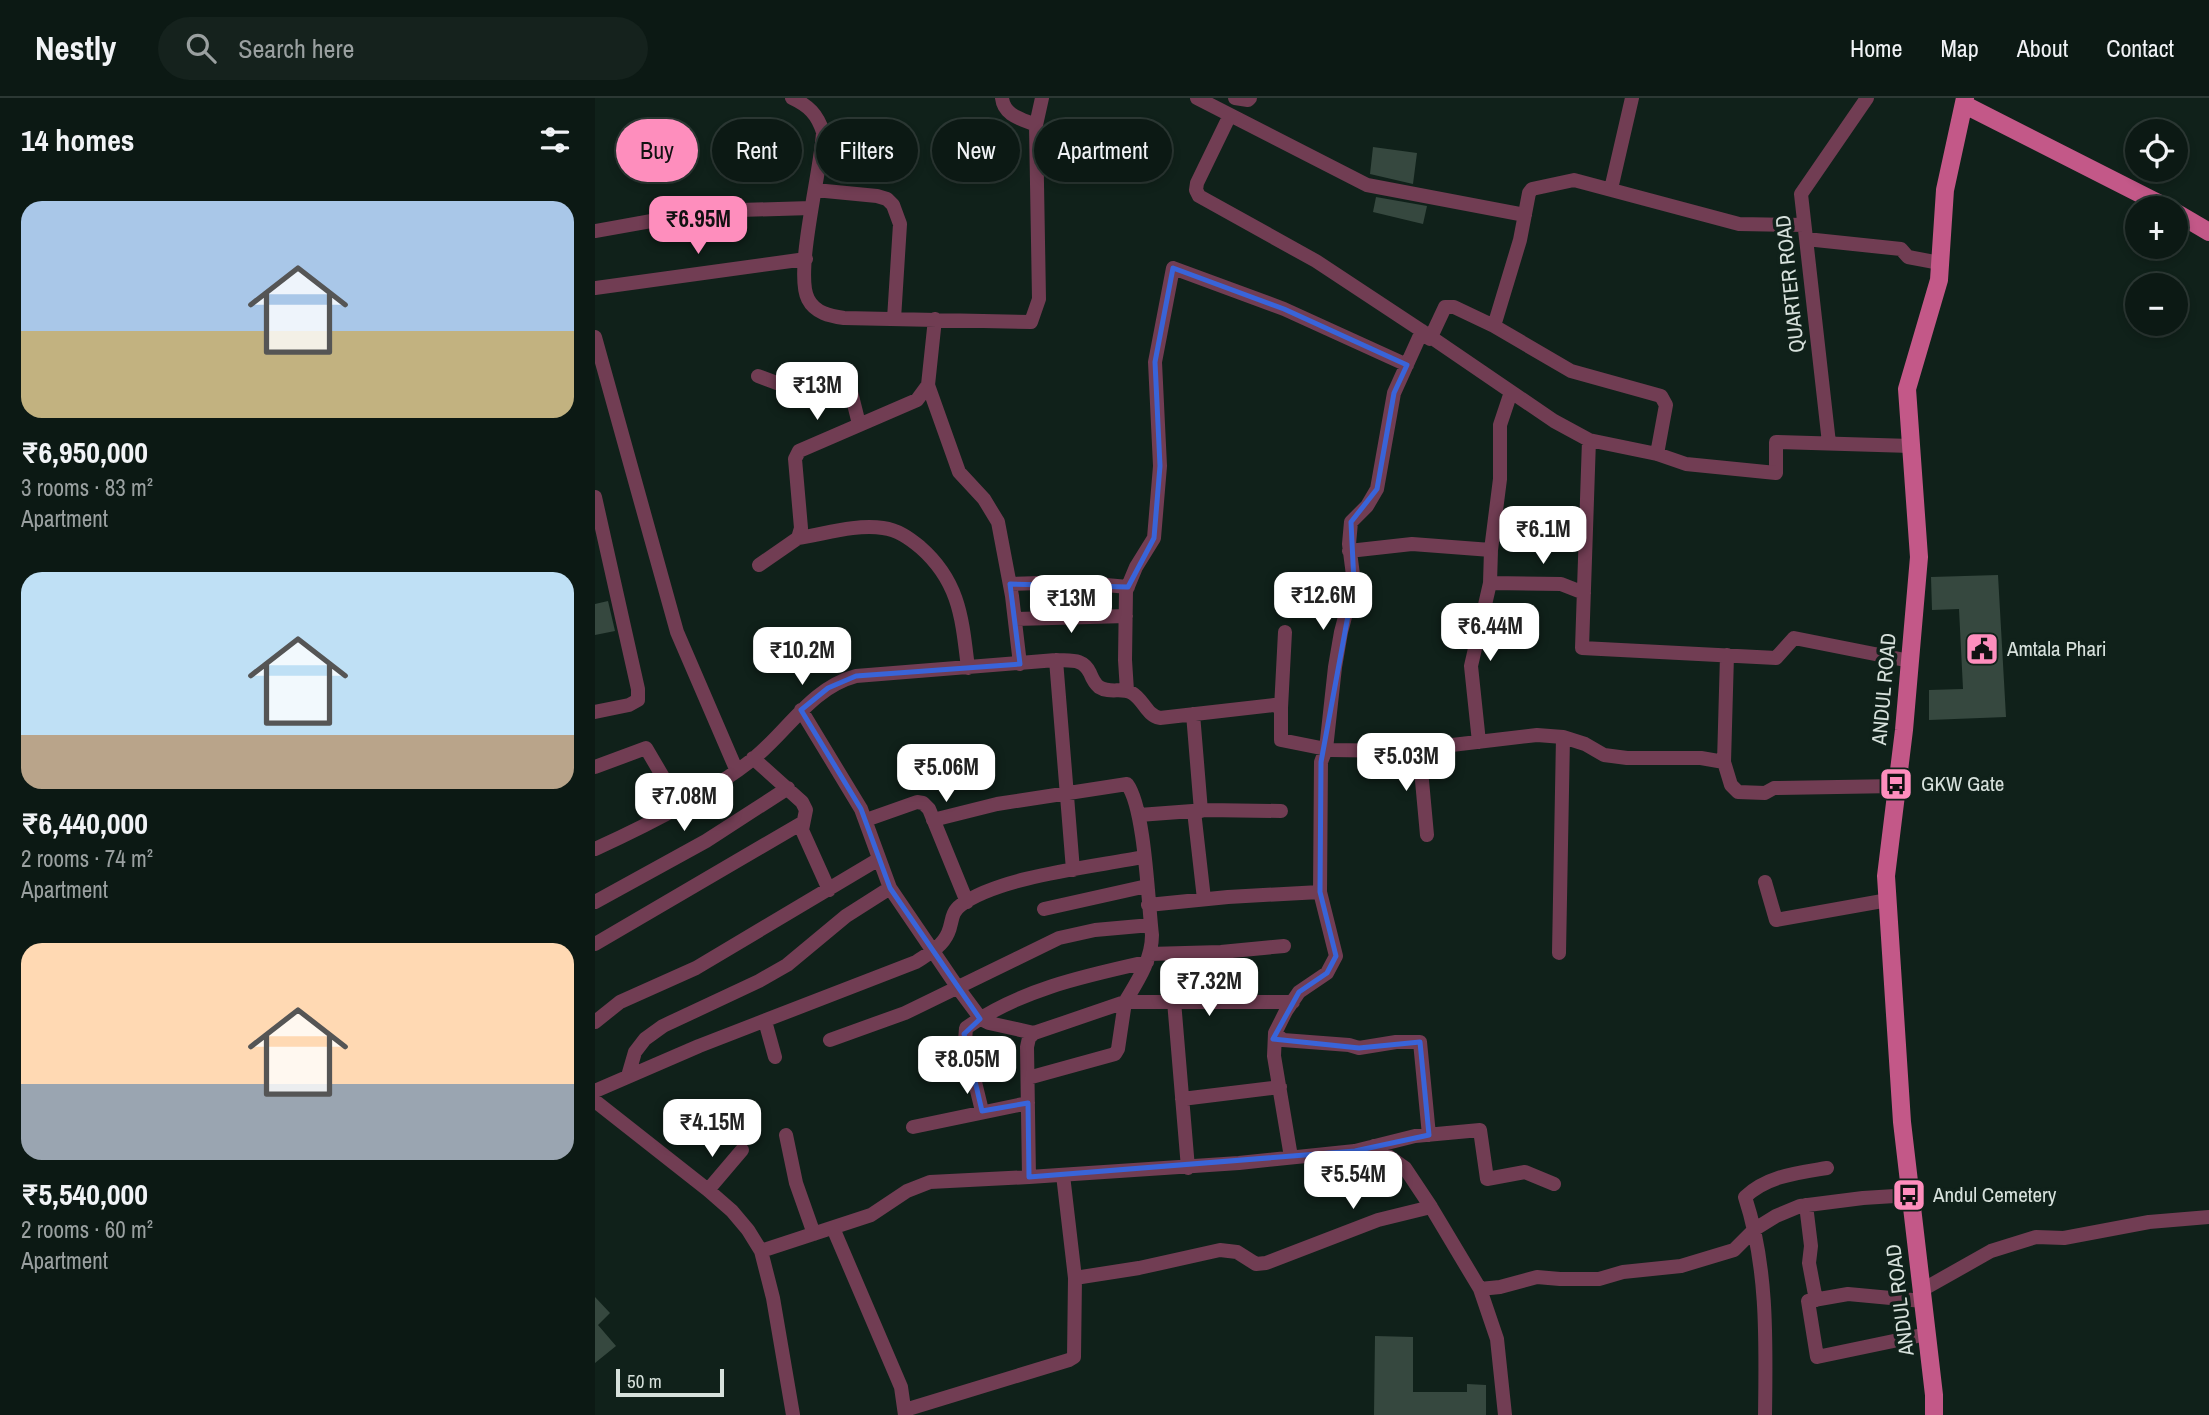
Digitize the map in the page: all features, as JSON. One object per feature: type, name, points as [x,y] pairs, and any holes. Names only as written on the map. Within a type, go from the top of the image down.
[{"type":"main road","points":[[1965,102],[2145,196]]},
{"type":"main road","name":"ANDUL ROAD","points":[[1934,1415],[1902,1122],[1886,876],[1919,557],[1907,388],[1939,280],[1945,190],[1965,102]]},
{"type":"main road","points":[[2188,220],[2209,232]]},
{"type":"street","points":[[792,98],[809,106],[819,120],[823,132],[811,208],[805,292],[808,301],[816,310],[829,316],[1031,322],[1039,299],[1038,182]]},
{"type":"street","points":[[1002,98],[1005,109],[1013,116],[1034,124]]},
{"type":"street","points":[[1038,119],[1042,98]]},
{"type":"street","points":[[1197,98],[1367,185],[1525,215]]},
{"type":"street","points":[[1235,98],[1250,98]]},
{"type":"street","points":[[1611,189],[1632,98]]},
{"type":"street","name":"QUARTER ROAD","points":[[1829,443],[1801,194],[1867,98]]},
{"type":"street","points":[[1230,115],[1197,183],[1199,196],[1316,261],[1554,421],[1589,440],[1657,454],[1686,464],[1776,473],[1776,442],[1911,446]]},
{"type":"street","points":[[1494,326],[1520,240],[1529,193],[1532,189],[1574,180],[1739,224],[1805,232],[1901,249],[1908,257],[1940,263]]},
{"type":"street","points":[[815,190],[877,196],[887,199],[893,205],[900,224],[894,319]]},
{"type":"street","points":[[595,231],[707,211],[811,208]]},
{"type":"street","points":[[595,288],[806,259]]},
{"type":"street","points":[[1127,691],[1125,660],[1128,587],[1136,567],[1154,538],[1160,466],[1155,362],[1173,268],[1284,309],[1408,365]]},
{"type":"street","points":[[1291,1157],[1274,1056],[1275,1033],[1299,992],[1327,973],[1336,956],[1319,892],[1321,762],[1326,749],[1341,632],[1355,583],[1349,551],[1351,522],[1367,506],[1377,489],[1394,393],[1408,365],[1426,335],[1449,306],[1494,326],[1571,370],[1661,396],[1666,405],[1657,454]]},
{"type":"street","points":[[935,319],[928,385],[959,472],[984,499],[998,522],[1010,584],[1020,664]]},
{"type":"street","points":[[595,337],[677,632],[736,769]]},
{"type":"street","points":[[758,376],[801,392],[812,386],[820,386],[851,392],[859,424]]},
{"type":"street","points":[[798,538],[801,528],[795,459],[799,450],[917,400],[928,385]]},
{"type":"street","points":[[1479,742],[1471,666],[1490,583],[1491,550],[1500,479],[1500,425],[1511,392]]},
{"type":"street","points":[[1589,440],[1582,648],[1776,658],[1794,638],[1910,661]]},
{"type":"street","points":[[595,497],[638,689],[638,700],[629,705],[595,712]]},
{"type":"street","points":[[759,565],[798,538],[860,527],[882,527],[908,537],[934,559],[950,583],[960,606],[968,668]]},
{"type":"street","points":[[1349,551],[1412,544],[1491,550]]},
{"type":"street","points":[[1010,584],[1073,582],[1128,587]]},
{"type":"street","points":[[1490,583],[1561,584],[1584,593]]},
{"type":"street","points":[[1015,619],[1126,616]]},
{"type":"street","points":[[1285,632],[1281,740],[1326,749],[1401,751],[1537,735],[1563,737],[1585,744],[1604,755],[1627,758],[1700,758],[1724,762]]},
{"type":"street","points":[[1727,655],[1724,762],[1731,785],[1738,792],[1765,793],[1774,788],[1897,786]]},
{"type":"street","points":[[595,849],[680,806],[753,758],[801,710],[828,688],[841,680],[856,676],[1056,660],[1085,664],[1099,687],[1134,694],[1153,717],[1274,705],[1281,708]]},
{"type":"street","points":[[1056,660],[1073,870]]},
{"type":"street","points":[[801,710],[866,820],[890,888],[932,952],[981,1019],[1034,1033]]},
{"type":"street","points":[[1193,714],[1204,899]]},
{"type":"street","points":[[1559,953],[1563,737]]},
{"type":"street","points":[[595,766],[646,748],[680,806]]},
{"type":"street","points":[[1419,748],[1427,835]]},
{"type":"street","points":[[753,758],[788,788],[806,810],[801,823],[804,836],[829,890]]},
{"type":"street","points":[[933,820],[997,804],[1127,784],[1134,795],[1139,815],[1152,946],[1125,1002],[1118,1049],[1115,1054],[1028,1078]]},
{"type":"street","points":[[595,902],[706,841],[788,788]]},
{"type":"street","points":[[866,820],[917,802],[923,803],[929,809],[967,902]]},
{"type":"street","points":[[1139,815],[1198,811],[1282,811]]},
{"type":"street","points":[[595,944],[801,823]]},
{"type":"street","points":[[595,1091],[765,1021],[897,971],[932,952],[947,936],[952,914],[967,902],[1005,884],[1143,857]]},
{"type":"street","points":[[595,1022],[620,1002],[697,968],[879,859]]},
{"type":"street","points":[[1765,882],[1776,920],[1888,900]]},
{"type":"street","points":[[1044,909],[1147,886]]},
{"type":"street","points":[[628,1076],[635,1052],[645,1039],[663,1026],[787,965],[846,916],[890,888]]},
{"type":"street","points":[[1149,905],[1319,892]]},
{"type":"street","points":[[830,1040],[905,1013],[1059,938],[1095,930],[1151,925]]},
{"type":"street","points":[[982,1111],[964,1034],[966,1028],[981,1019],[1048,986],[1148,958],[1284,946]]},
{"type":"street","points":[[1174,1001],[1188,1168]]},
{"type":"street","points":[[1029,1177],[1027,1047],[1029,1038],[1034,1033],[1125,1002],[1293,1002]]},
{"type":"street","points":[[765,1021],[775,1056]]},
{"type":"street","points":[[1275,1033],[1283,1040],[1359,1048],[1396,1042],[1420,1042],[1429,1135]]},
{"type":"street","points":[[1182,1099],[1280,1087]]},
{"type":"street","points":[[595,1101],[732,1211],[761,1251],[773,1298],[793,1415]]},
{"type":"street","points":[[913,1127],[1028,1103]]},
{"type":"street","points":[[761,1251],[871,1214],[907,1191],[930,1182],[1188,1168],[1355,1151],[1429,1135],[1480,1130],[1487,1179],[1525,1172],[1554,1184]]},
{"type":"street","points":[[786,1135],[796,1182],[814,1234]]},
{"type":"street","points":[[1374,1146],[1405,1168],[1480,1289],[1497,1339],[1505,1415]]},
{"type":"street","points":[[708,1190],[742,1150]]},
{"type":"street","points":[[1765,1415],[1763,1276],[1755,1229],[1745,1197],[1756,1186],[1788,1174],[1827,1168]]},
{"type":"street","points":[[833,1228],[901,1387],[905,1413],[1069,1360],[1075,1351],[1075,1278],[1063,1175]]},
{"type":"street","points":[[1480,1289],[1500,1287],[1537,1277],[1599,1279],[1623,1272],[1681,1266],[1734,1250],[1755,1229],[1776,1216],[1806,1205],[1911,1195]]},
{"type":"street","points":[[1806,1205],[1811,1247],[1809,1263],[1817,1300]]},
{"type":"street","points":[[1075,1278],[1139,1268],[1220,1250],[1237,1252],[1257,1264],[1266,1263],[1378,1220],[1431,1207]]},
{"type":"street","points":[[1927,1334],[1817,1357],[1808,1301],[1848,1294],[1923,1296],[1991,1251],[2036,1237],[2064,1238],[2149,1222],[2209,1217]]},
{"type":"highlighted area","points":[[1173,268],[1284,309],[1407,365],[1394,393],[1377,489],[1351,522],[1354,583],[1321,762],[1320,892],[1336,956],[1327,973],[1299,992],[1273,1039],[1359,1048],[1420,1042],[1429,1135],[1355,1151],[1029,1177],[1028,1103],[982,1111],[964,1034],[980,1019],[890,888],[861,809],[801,710],[828,688],[856,676],[1020,664],[1010,584],[1128,587],[1154,538],[1160,466],[1155,362]]},
{"type":"building","points":[[1373,147],[1417,153],[1413,184],[1370,174]]},
{"type":"building","points":[[1376,197],[1427,206],[1423,224],[1373,212]]},
{"type":"building","name":"Amtala Phari","points":[[1998,575],[2006,717],[1929,720],[1929,690],[1963,689],[1959,609],[1932,610],[1931,577]]},
{"type":"building","points":[[608,601],[615,631],[595,635],[595,604]]},
{"type":"building","points":[[595,1297],[610,1313],[598,1325],[616,1346],[595,1363]]},
{"type":"building","points":[[1375,1336],[1413,1337],[1413,1392],[1467,1392],[1467,1384],[1486,1385],[1486,1415],[1374,1415]]},
{"type":"place","name":"Amtala Phari","points":[[1982,649]]},
{"type":"place","name":"GKW Gate","points":[[1896,784]]},
{"type":"place","name":"Andul Cemetery","points":[[1909,1195]]}]
